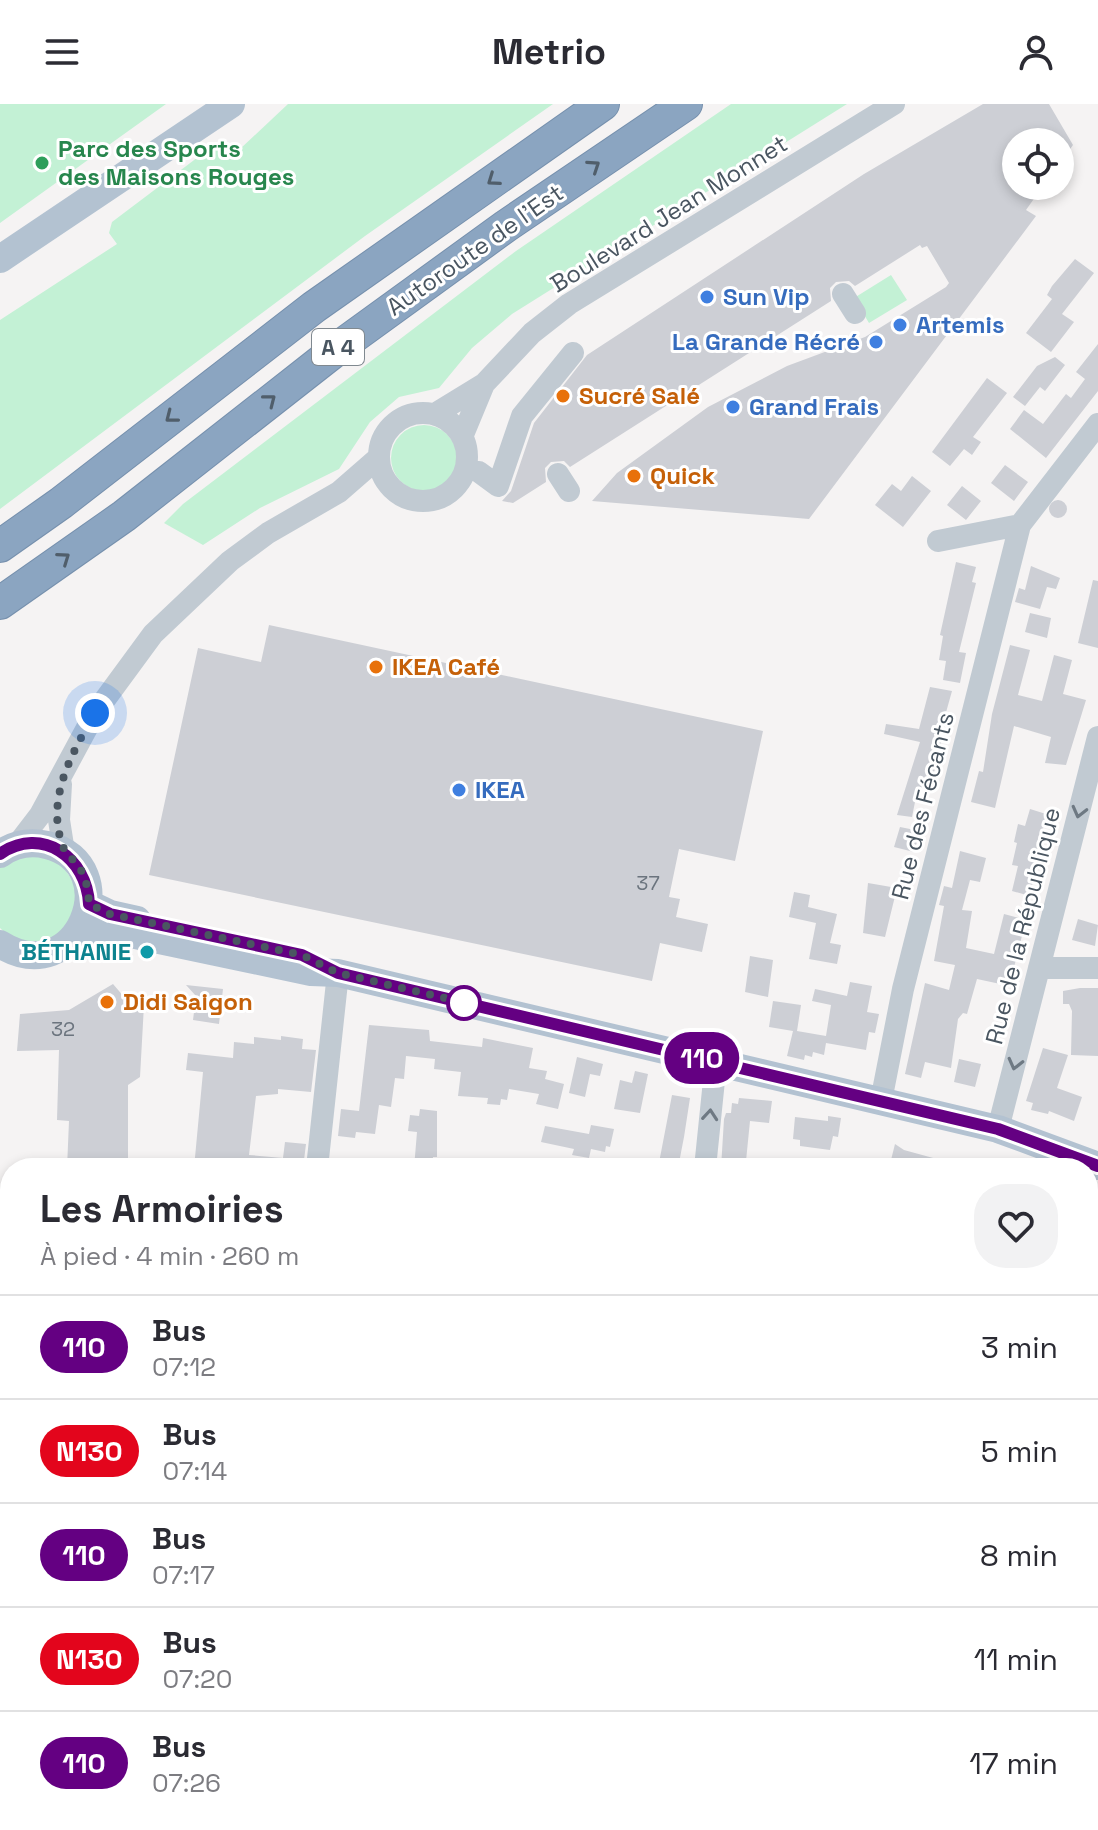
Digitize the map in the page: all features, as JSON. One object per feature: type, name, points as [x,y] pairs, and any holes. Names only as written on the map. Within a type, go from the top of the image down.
[{"type":"highway","name":"Autoroute de l’Est","points":[[0,546],[61,503],[314,307],[603,104]]},
{"type":"highway","name":"Autoroute de l’Est","points":[[0,603],[124,516],[354,335],[686,104]]},
{"type":"main road","points":[[0,259],[231,104]]},
{"type":"main road","points":[[0,944],[20,953],[49,953],[67,944],[84,917],[87,883],[81,870],[64,852],[42,844],[9,850]]},
{"type":"main road","points":[[84,917],[107,929],[311,972],[338,973],[998,1129],[1076,1158]]},
{"type":"street","name":"Boulevard Jean Monnet","points":[[9,850],[40,815],[95,713],[119,678],[176,610],[230,561],[268,533],[339,492],[378,458],[386,432],[395,422],[408,415],[435,414],[484,384],[523,342],[569,304],[894,104]]},
{"type":"street","points":[[479,472],[498,486],[522,416],[573,353]]},
{"type":"street","name":"Boulevard Jean Monnet","points":[[339,492],[390,487],[415,501],[443,497],[461,480],[466,466],[462,437],[484,384]]},
{"type":"street","points":[[435,414],[456,427],[462,437]]},
{"type":"street","points":[[938,541],[1020,525],[1098,424]]},
{"type":"street","points":[[378,458],[390,487]]},
{"type":"street","name":"Rue des Fécants","points":[[881,1101],[903,989],[1020,525]]},
{"type":"street","name":"Rue de la République","points":[[998,1129],[1094,765],[1098,737]]},
{"type":"street","name":"Boulevard Jean Monnet","points":[[63,771],[58,804],[64,852]]},
{"type":"street","points":[[1039,968],[1098,968]]},
{"type":"street","points":[[318,1158],[338,973]]},
{"type":"street","points":[[706,1158],[716,1061]]},
{"type":"green space","name":"Parc des Sports des Maisons Rouges","points":[[0,104],[166,104],[0,223]]},
{"type":"green space","points":[[288,104],[553,104],[365,236],[0,509],[0,320],[117,244],[109,233],[112,222],[210,148],[240,149]]},
{"type":"green space","points":[[731,104],[847,104],[512,314],[472,348],[439,388],[399,397],[370,422],[339,469],[260,508],[203,545],[164,523],[183,504],[516,251]]},
{"type":"green space","points":[[891,275],[907,300],[869,323],[854,298]]},
{"type":"green space","points":[[418,425],[430,425],[442,430],[452,440],[457,458],[455,471],[442,486],[430,491],[418,491],[406,486],[396,476],[391,464],[391,452],[396,440],[406,430]]},
{"type":"green space","points":[[56,856],[82,895],[61,936],[36,941],[14,938],[0,928],[0,866],[12,857]]},
{"type":"building","points":[[983,104],[1049,104],[1063,128],[1002,128],[1002,200],[1033,200],[1026,210],[1036,216],[809,519],[592,501],[617,473],[708,407],[787,366],[865,337],[946,287],[949,283],[927,246],[922,248],[920,245],[855,286],[849,281],[836,282],[830,288],[831,301],[570,467],[564,461],[551,462],[545,468],[546,482],[513,503],[502,501],[511,491],[534,423],[587,355],[864,174]]},
{"type":"building","points":[[1075,259],[1094,273],[1062,314],[1074,322],[1051,352],[1026,333],[1052,299],[1047,295],[1052,286]]},
{"type":"building","points":[[1098,344],[1098,391],[1046,458],[1010,429],[1024,410],[1043,424],[1066,394],[1071,398],[1085,379],[1076,372]]},
{"type":"building","points":[[1055,357],[1065,365],[1045,391],[1040,387],[1025,406],[1013,397],[1037,366]]},
{"type":"building","points":[[987,378],[1007,393],[973,437],[981,442],[972,455],[964,449],[950,466],[932,452]]},
{"type":"building","points":[[1005,465],[1028,482],[1014,501],[991,483]]},
{"type":"building","points":[[912,476],[931,491],[903,527],[875,505],[892,484],[901,491]]},
{"type":"building","points":[[962,486],[981,501],[966,520],[947,505]]},
{"type":"building","points":[[1058,500],[1067,509],[1058,518],[1049,509]]},
{"type":"building","points":[[956,562],[976,567],[972,582],[976,583],[959,652],[966,653],[960,683],[943,680],[946,661],[939,660],[943,636],[940,635]]},
{"type":"building","points":[[1031,566],[1060,578],[1056,589],[1047,587],[1040,609],[1015,602],[1019,588],[1025,590]]},
{"type":"building","points":[[1093,580],[1098,581],[1098,648],[1078,643]]},
{"type":"building","points":[[1030,613],[1051,618],[1047,638],[1025,632]]},
{"type":"building","name":"IKEA","points":[[269,625],[763,731],[735,861],[679,849],[669,897],[680,899],[676,917],[708,924],[702,952],[660,943],[652,981],[149,875],[198,648],[261,662]]},
{"type":"building","points":[[1010,645],[1030,650],[1018,695],[1042,701],[1054,655],[1072,660],[1063,694],[1086,700],[1066,765],[1045,763],[1051,737],[1014,726],[995,808],[971,802],[979,771],[983,772],[992,714]]},
{"type":"building","points":[[930,687],[952,691],[938,741],[941,742],[930,790],[918,787],[912,817],[897,815],[920,742],[884,734],[886,724],[919,729]]},
{"type":"building","points":[[1030,809],[1046,814],[1030,896],[1012,891],[1018,866],[1012,865],[1018,824],[1025,826]]},
{"type":"building","points":[[900,827],[920,831],[914,852],[894,847]]},
{"type":"building","points":[[960,851],[986,858],[980,882],[970,880],[962,910],[972,911],[966,948],[994,954],[1004,914],[1026,920],[1011,979],[1006,978],[1005,985],[977,979],[967,1014],[963,1013],[958,1019],[951,1068],[925,1062],[921,1078],[905,1074],[925,983],[949,990],[955,965],[934,961],[944,906],[939,905],[944,886],[952,888]]},
{"type":"building","points":[[868,883],[897,888],[885,937],[863,933]]},
{"type":"building","points":[[794,892],[810,895],[808,907],[837,914],[830,943],[841,945],[837,964],[809,959],[816,923],[789,917]]},
{"type":"building","points":[[1078,919],[1098,925],[1095,946],[1072,940]]},
{"type":"building","points":[[750,956],[773,960],[768,997],[745,992]]},
{"type":"building","points":[[850,982],[872,986],[867,1012],[879,1014],[875,1033],[869,1032],[866,1050],[826,1043],[824,1055],[813,1052],[812,1057],[805,1055],[804,1060],[787,1056],[793,1031],[769,1027],[773,1001],[801,1005],[797,1031],[826,1036],[831,1005],[812,1001],[815,989],[847,996]]},
{"type":"building","points":[[113,984],[125,998],[144,1005],[140,1077],[128,1085],[128,1158],[67,1158],[69,1121],[57,1120],[59,1050],[17,1051],[20,1014],[69,1010]]},
{"type":"building","points":[[186,985],[223,989],[219,1024],[193,1020],[196,996]]},
{"type":"building","points":[[1098,988],[1098,1056],[1071,1055],[1072,1011],[1069,1004],[1063,1004],[1063,991]]},
{"type":"building","points":[[369,1025],[429,1030],[430,1041],[482,1047],[483,1038],[533,1048],[529,1068],[547,1071],[545,1079],[564,1084],[558,1109],[536,1104],[539,1094],[509,1089],[507,1100],[501,1099],[500,1105],[487,1104],[488,1098],[458,1096],[461,1072],[434,1069],[435,1059],[406,1056],[404,1079],[395,1078],[391,1107],[379,1105],[375,1134],[356,1132],[355,1138],[338,1136],[341,1109],[359,1111]]},
{"type":"building","points":[[281,1036],[303,1039],[302,1049],[316,1050],[311,1092],[278,1089],[278,1094],[256,1096],[249,1155],[283,1158],[195,1158],[203,1072],[186,1070],[188,1053],[233,1058],[234,1042],[254,1044],[254,1037],[281,1040]]},
{"type":"building","points":[[1043,1048],[1068,1055],[1057,1088],[1082,1097],[1074,1121],[1049,1111],[1048,1114],[1031,1110],[1033,1103],[1026,1101]]},
{"type":"building","points":[[577,1057],[603,1064],[600,1076],[590,1074],[585,1097],[569,1093]]},
{"type":"building","points":[[959,1059],[981,1064],[975,1087],[954,1082]]},
{"type":"building","points":[[635,1071],[648,1074],[640,1113],[614,1109],[620,1080],[632,1083]]},
{"type":"building","points":[[672,1095],[690,1098],[680,1158],[660,1158]]},
{"type":"building","points":[[739,1098],[772,1101],[769,1123],[750,1121],[746,1158],[722,1158],[724,1119],[726,1113],[731,1113],[732,1103],[738,1104]]},
{"type":"building","points":[[420,1109],[437,1111],[437,1157],[415,1158],[417,1132],[408,1131],[410,1115],[419,1116]]},
{"type":"building","points":[[828,1116],[841,1118],[838,1137],[833,1136],[830,1150],[800,1146],[800,1140],[793,1139],[795,1117],[828,1121]]},
{"type":"building","points":[[591,1125],[614,1129],[610,1147],[606,1146],[605,1152],[591,1149],[589,1158],[572,1155],[574,1149],[541,1142],[545,1126],[589,1134]]},
{"type":"building","points":[[285,1142],[306,1144],[304,1158],[283,1158]]},
{"type":"building","points":[[895,1144],[904,1150],[933,1158],[892,1158]]},
{"type":"bus line","name":"110","points":[[0,854],[32,843],[64,852],[81,870],[87,883],[89,904],[110,914],[302,955],[338,973],[998,1129],[1076,1158]]},
{"type":"place","name":"Parc des Sports des Maisons Rouges","points":[[42,163]]},
{"type":"place","name":"Sun Vip","points":[[707,297]]},
{"type":"place","name":"Artemis","points":[[900,325]]},
{"type":"place","name":"La Grande Récré","points":[[876,342]]},
{"type":"place","name":"Sucré Salé","points":[[563,396]]},
{"type":"place","name":"Grand Frais","points":[[733,407]]},
{"type":"place","name":"Quick","points":[[634,476]]},
{"type":"place","name":"IKEA Café","points":[[376,667]]},
{"type":"place","name":"IKEA","points":[[459,790]]},
{"type":"place","name":"BÉTHANIE","points":[[147,952]]},
{"type":"place","name":"Didi Saigon","points":[[107,1002]]},
{"type":"route","points":[[95,713],[63,771],[58,804],[64,852],[81,870],[87,883],[89,904],[110,914],[302,955],[338,973],[471,1004],[464,1003]]}]
